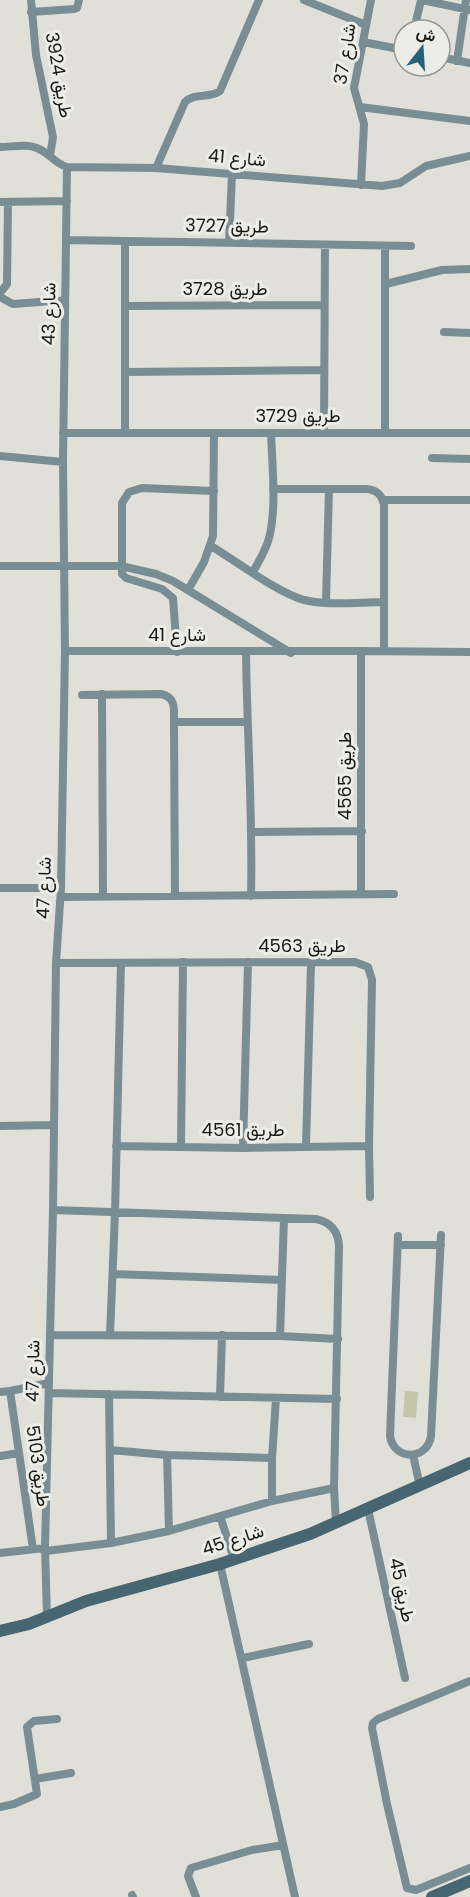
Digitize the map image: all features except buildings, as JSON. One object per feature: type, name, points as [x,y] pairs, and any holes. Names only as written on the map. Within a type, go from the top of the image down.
[{"type":"street","name":"طريق 3924","points":[[31,0],[36,55],[53,137],[50,156]]},
{"type":"street","points":[[31,12],[74,9],[77,8],[79,0]]},
{"type":"street","points":[[156,168],[185,102],[193,96],[213,95],[220,91],[259,0]]},
{"type":"street","points":[[304,0],[366,25]]},
{"type":"street","name":"شارع 37","points":[[361,185],[364,124],[354,88],[371,0]]},
{"type":"street","points":[[417,18],[421,0],[467,6],[457,60]]},
{"type":"street","points":[[363,42],[392,48]]},
{"type":"street","points":[[452,59],[470,63]]},
{"type":"street","points":[[360,107],[470,121]]},
{"type":"street","points":[[0,147],[34,147],[68,167]]},
{"type":"street","name":"شارع 41","points":[[68,167],[156,168],[361,185],[394,185],[426,166],[470,156]]},
{"type":"street","name":"شارع 43","points":[[65,651],[63,433],[68,167]]},
{"type":"street","points":[[229,243],[231,174]]},
{"type":"street","points":[[65,300],[13,304],[0,295],[7,284],[4,202],[67,201]]},
{"type":"street","name":"طريق 3727","points":[[67,240],[411,246]]},
{"type":"street","points":[[125,241],[125,433]]},
{"type":"street","points":[[324,433],[325,245]]},
{"type":"street","points":[[385,433],[386,246]]},
{"type":"street","points":[[386,284],[442,270],[470,269]]},
{"type":"street","name":"طريق 3728","points":[[125,306],[324,305]]},
{"type":"street","points":[[444,332],[470,333]]},
{"type":"street","points":[[125,372],[324,370]]},
{"type":"street","name":"طريق 3729","points":[[63,433],[470,433]]},
{"type":"street","points":[[188,590],[211,546],[214,527],[214,433]]},
{"type":"street","points":[[252,572],[267,545],[270,534],[273,489],[271,433]]},
{"type":"street","points":[[0,456],[63,462]]},
{"type":"street","points":[[432,458],[470,459]]},
{"type":"street","points":[[177,652],[176,608],[173,598],[162,589],[126,578],[122,574],[123,503],[129,492],[142,488],[214,491]]},
{"type":"street","points":[[273,489],[372,490],[381,495],[383,500],[384,650]]},
{"type":"street","points":[[326,602],[329,489]]},
{"type":"street","points":[[383,500],[470,500]]},
{"type":"street","points":[[211,546],[294,596],[326,602],[384,602]]},
{"type":"street","points":[[0,566],[121,566],[156,574],[188,590],[291,652]]},
{"type":"street","name":"شارع 41","points":[[65,651],[291,652],[361,655],[384,650],[470,652]]},
{"type":"street","name":"شارع 47","points":[[47,1617],[46,1550],[56,963],[61,892],[65,651]]},
{"type":"street","points":[[246,652],[252,832],[251,896]]},
{"type":"street","name":"طريق 4565","points":[[361,655],[361,894]]},
{"type":"street","points":[[81,694],[161,694],[169,696],[174,704],[175,896]]},
{"type":"street","points":[[102,694],[103,896]]},
{"type":"street","points":[[174,722],[247,722]]},
{"type":"street","points":[[252,832],[362,831]]},
{"type":"street","points":[[0,888],[103,896],[394,894]]},
{"type":"street","points":[[181,1147],[183,962]]},
{"type":"street","points":[[243,1148],[248,962]]},
{"type":"street","name":"طريق 4563","points":[[56,963],[355,962],[368,967],[372,973],[369,1146]]},
{"type":"street","points":[[110,1335],[121,963]]},
{"type":"street","points":[[306,1147],[311,963]]},
{"type":"street","points":[[0,1126],[54,1125]]},
{"type":"street","name":"طريق 4561","points":[[116,1146],[243,1148],[369,1146]]},
{"type":"street","points":[[369,1146],[370,1197]]},
{"type":"street","points":[[53,1210],[284,1218],[322,1220],[328,1223],[337,1234],[339,1247],[334,1488],[336,1523]]},
{"type":"street","points":[[280,1336],[284,1218]]},
{"type":"street","points":[[441,1235],[441,1245],[431,1436],[428,1447],[424,1451],[408,1455],[393,1447],[390,1436],[398,1240],[441,1245]]},
{"type":"street","points":[[113,1274],[282,1280]]},
{"type":"street","points":[[50,1335],[222,1335],[338,1339]]},
{"type":"street","points":[[220,1397],[222,1335]]},
{"type":"street","points":[[0,1392],[49,1383]]},
{"type":"street","name":"طريق 5103","points":[[10,1391],[33,1549]]},
{"type":"street","points":[[49,1393],[337,1399]]},
{"type":"street","points":[[110,1394],[111,1543]]},
{"type":"street","points":[[272,1501],[276,1398]]},
{"type":"street","points":[[110,1450],[167,1455],[272,1458]]},
{"type":"street","points":[[0,1456],[19,1453]]},
{"type":"street","points":[[167,1455],[169,1531]]},
{"type":"street","points":[[413,1455],[420,1486]]},
{"type":"street","name":"شارع 45","points":[[0,1631],[47,1617],[86,1601],[220,1564],[319,1531],[470,1463]]},
{"type":"street","points":[[0,1553],[111,1543],[169,1531],[272,1501],[334,1488]]},
{"type":"street","name":"طريق 45","points":[[368,1509],[405,1678]]},
{"type":"street","points":[[220,1516],[234,1559]]},
{"type":"street","points":[[220,1564],[295,1897]]},
{"type":"street","points":[[243,1658],[309,1644]]},
{"type":"street","points":[[470,1681],[378,1719],[373,1723],[372,1728],[407,1888],[416,1890],[470,1868]]},
{"type":"street","points":[[0,1807],[36,1796],[38,1792],[27,1727],[34,1721],[57,1719]]},
{"type":"street","points":[[35,1779],[71,1773]]},
{"type":"street","points":[[196,1897],[188,1876],[190,1868],[252,1850],[283,1845]]},
{"type":"street","points":[[432,1897],[470,1881]]},
{"type":"green space","points":[[405,1391],[418,1392],[416,1418],[403,1417]]}]
